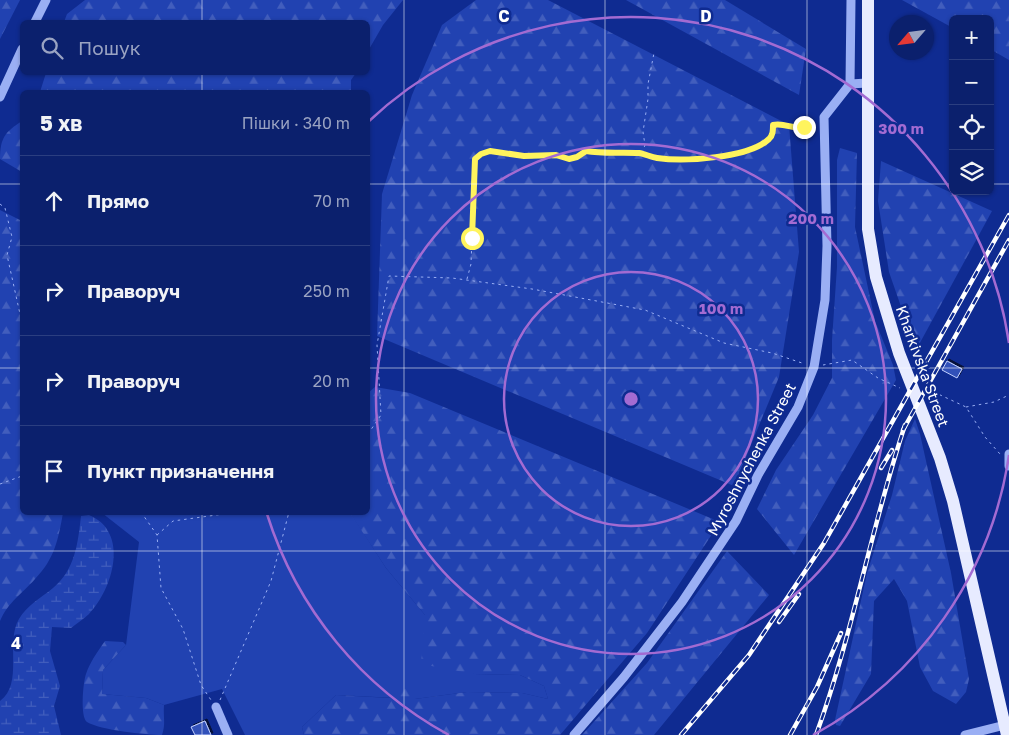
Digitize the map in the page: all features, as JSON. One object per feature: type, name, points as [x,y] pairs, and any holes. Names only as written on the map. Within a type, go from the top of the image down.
[{"type":"main road","name":"Kharkivska Street","points":[[868,0],[868,229],[876,277],[899,353],[953,501],[1006,730]]},
{"type":"street","points":[[36,20],[46,0]]},
{"type":"street","points":[[824,122],[824,117],[850,84],[851,0]]},
{"type":"street","points":[[0,97],[20,53]]},
{"type":"street","points":[[850,84],[867,83]]},
{"type":"street","name":"Myroshnychenka Street","points":[[574,735],[624,677],[682,602],[736,521],[758,475],[798,407],[814,366],[825,300],[827,246],[824,122]]},
{"type":"street","points":[[1009,454],[1009,465]]},
{"type":"street","points":[[216,707],[228,735]]},
{"type":"street","points":[[965,735],[1006,730]]},
{"type":"path","points":[[642,153],[645,145],[643,132],[648,99],[648,84],[654,53]]},
{"type":"path","points":[[467,280],[471,264],[475,159],[481,154],[490,151],[524,156],[556,155],[569,159],[577,157],[586,151],[642,153],[658,158],[729,156],[740,154],[768,140],[773,133],[773,125],[777,124],[800,129],[824,122]]},
{"type":"path","points":[[0,204],[5,208],[12,237],[7,255],[20,315]]},
{"type":"path","points":[[370,431],[382,415],[377,345],[388,276],[467,280],[645,310],[724,343],[772,353],[814,366],[852,360],[878,378],[897,387],[907,389]]},
{"type":"path","points":[[926,392],[936,393],[966,407],[985,437],[1009,465]]},
{"type":"path","points":[[966,407],[994,402],[1009,395]]},
{"type":"path","points":[[0,484],[20,477]]},
{"type":"path","points":[[143,515],[157,535],[161,588],[183,629],[201,685],[216,707]]},
{"type":"path","points":[[157,535],[173,521],[216,515]]},
{"type":"path","points":[[216,707],[271,581],[288,515]]},
{"type":"green space","points":[[0,0],[20,0],[0,39]]},
{"type":"green space","points":[[85,0],[403,0],[383,25],[370,48],[370,20],[65,20],[67,14]]},
{"type":"green space","points":[[476,0],[548,0],[789,125],[799,252],[779,377],[734,486],[377,336],[382,194],[412,95],[442,25]]},
{"type":"green space","points":[[626,0],[725,0],[806,49],[799,95]]},
{"type":"green space","points":[[902,0],[1009,0],[1009,60],[994,51],[994,15],[949,15],[949,26],[934,18],[934,15],[929,15]]},
{"type":"green space","points":[[45,75],[355,75],[351,80],[351,90],[41,90]]},
{"type":"green space","points":[[20,122],[20,171],[0,159],[2,141],[11,129]]},
{"type":"green space","points":[[840,148],[857,153],[855,227],[875,321],[893,365],[896,380],[794,555],[757,509],[776,470],[813,415],[832,378],[832,340],[837,267],[837,160]]},
{"type":"green space","points":[[881,161],[949,192],[949,195],[956,195],[992,211],[916,350],[889,272],[878,201]]},
{"type":"green space","points":[[0,210],[20,220],[20,515],[63,515],[55,548],[47,564],[11,603],[0,621]]},
{"type":"green space","points":[[375,387],[410,393],[720,522],[647,633],[560,735],[304,735],[302,727],[336,695],[390,698],[402,682],[415,699],[467,692],[522,693],[548,699],[544,686],[520,675],[474,674],[421,664],[425,615],[386,568],[351,515],[370,515],[370,391]]},
{"type":"green space","points":[[915,419],[951,573],[969,679],[966,692],[956,704],[933,691],[920,667],[907,601],[894,579],[874,601],[871,674],[840,726],[836,725],[835,720],[867,573],[892,495],[905,441]]},
{"type":"green space","points":[[89,515],[102,523],[110,534],[113,547],[113,562],[105,590],[89,614],[71,628],[52,627],[50,651],[60,686],[54,706],[61,735],[0,735],[0,701],[7,694],[11,684],[15,628],[26,610],[53,588],[66,573],[77,546],[81,516]]},
{"type":"green space","points":[[105,515],[352,515],[386,568],[474,674],[520,675],[544,686],[548,699],[522,693],[467,692],[415,699],[336,695],[302,727],[304,735],[245,735],[222,689],[164,705],[146,698],[102,694],[103,670],[126,645],[139,542]]},
{"type":"green space","points":[[727,551],[769,595],[654,735],[582,735],[647,663]]},
{"type":"green space","points":[[105,641],[123,642],[126,645],[103,670],[102,694],[146,698],[164,705],[162,735],[112,730],[93,725],[85,719],[83,714],[83,691],[85,678],[92,661]]},
{"type":"building","points":[[947,361],[962,369],[957,378],[942,370]]},
{"type":"building","points":[[205,721],[211,735],[195,735],[191,727]]},
{"type":"railway","points":[[681,735],[749,655],[824,543],[1009,215]]},
{"type":"railway","points":[[903,430],[1009,240]]},
{"type":"railway","points":[[816,735],[841,658],[882,502],[905,425]]},
{"type":"railway","points":[[881,468],[892,450]]},
{"type":"railway","points":[[779,622],[799,594]]},
{"type":"railway","points":[[790,735],[817,687],[841,633]]},
{"type":"route","points":[[472,238],[475,159],[481,154],[490,151],[524,156],[556,155],[569,159],[577,157],[581,152],[586,151],[642,153],[658,158],[706,158],[740,154],[761,144],[768,140],[773,133],[773,125],[777,124],[800,129],[804,127]]}]
